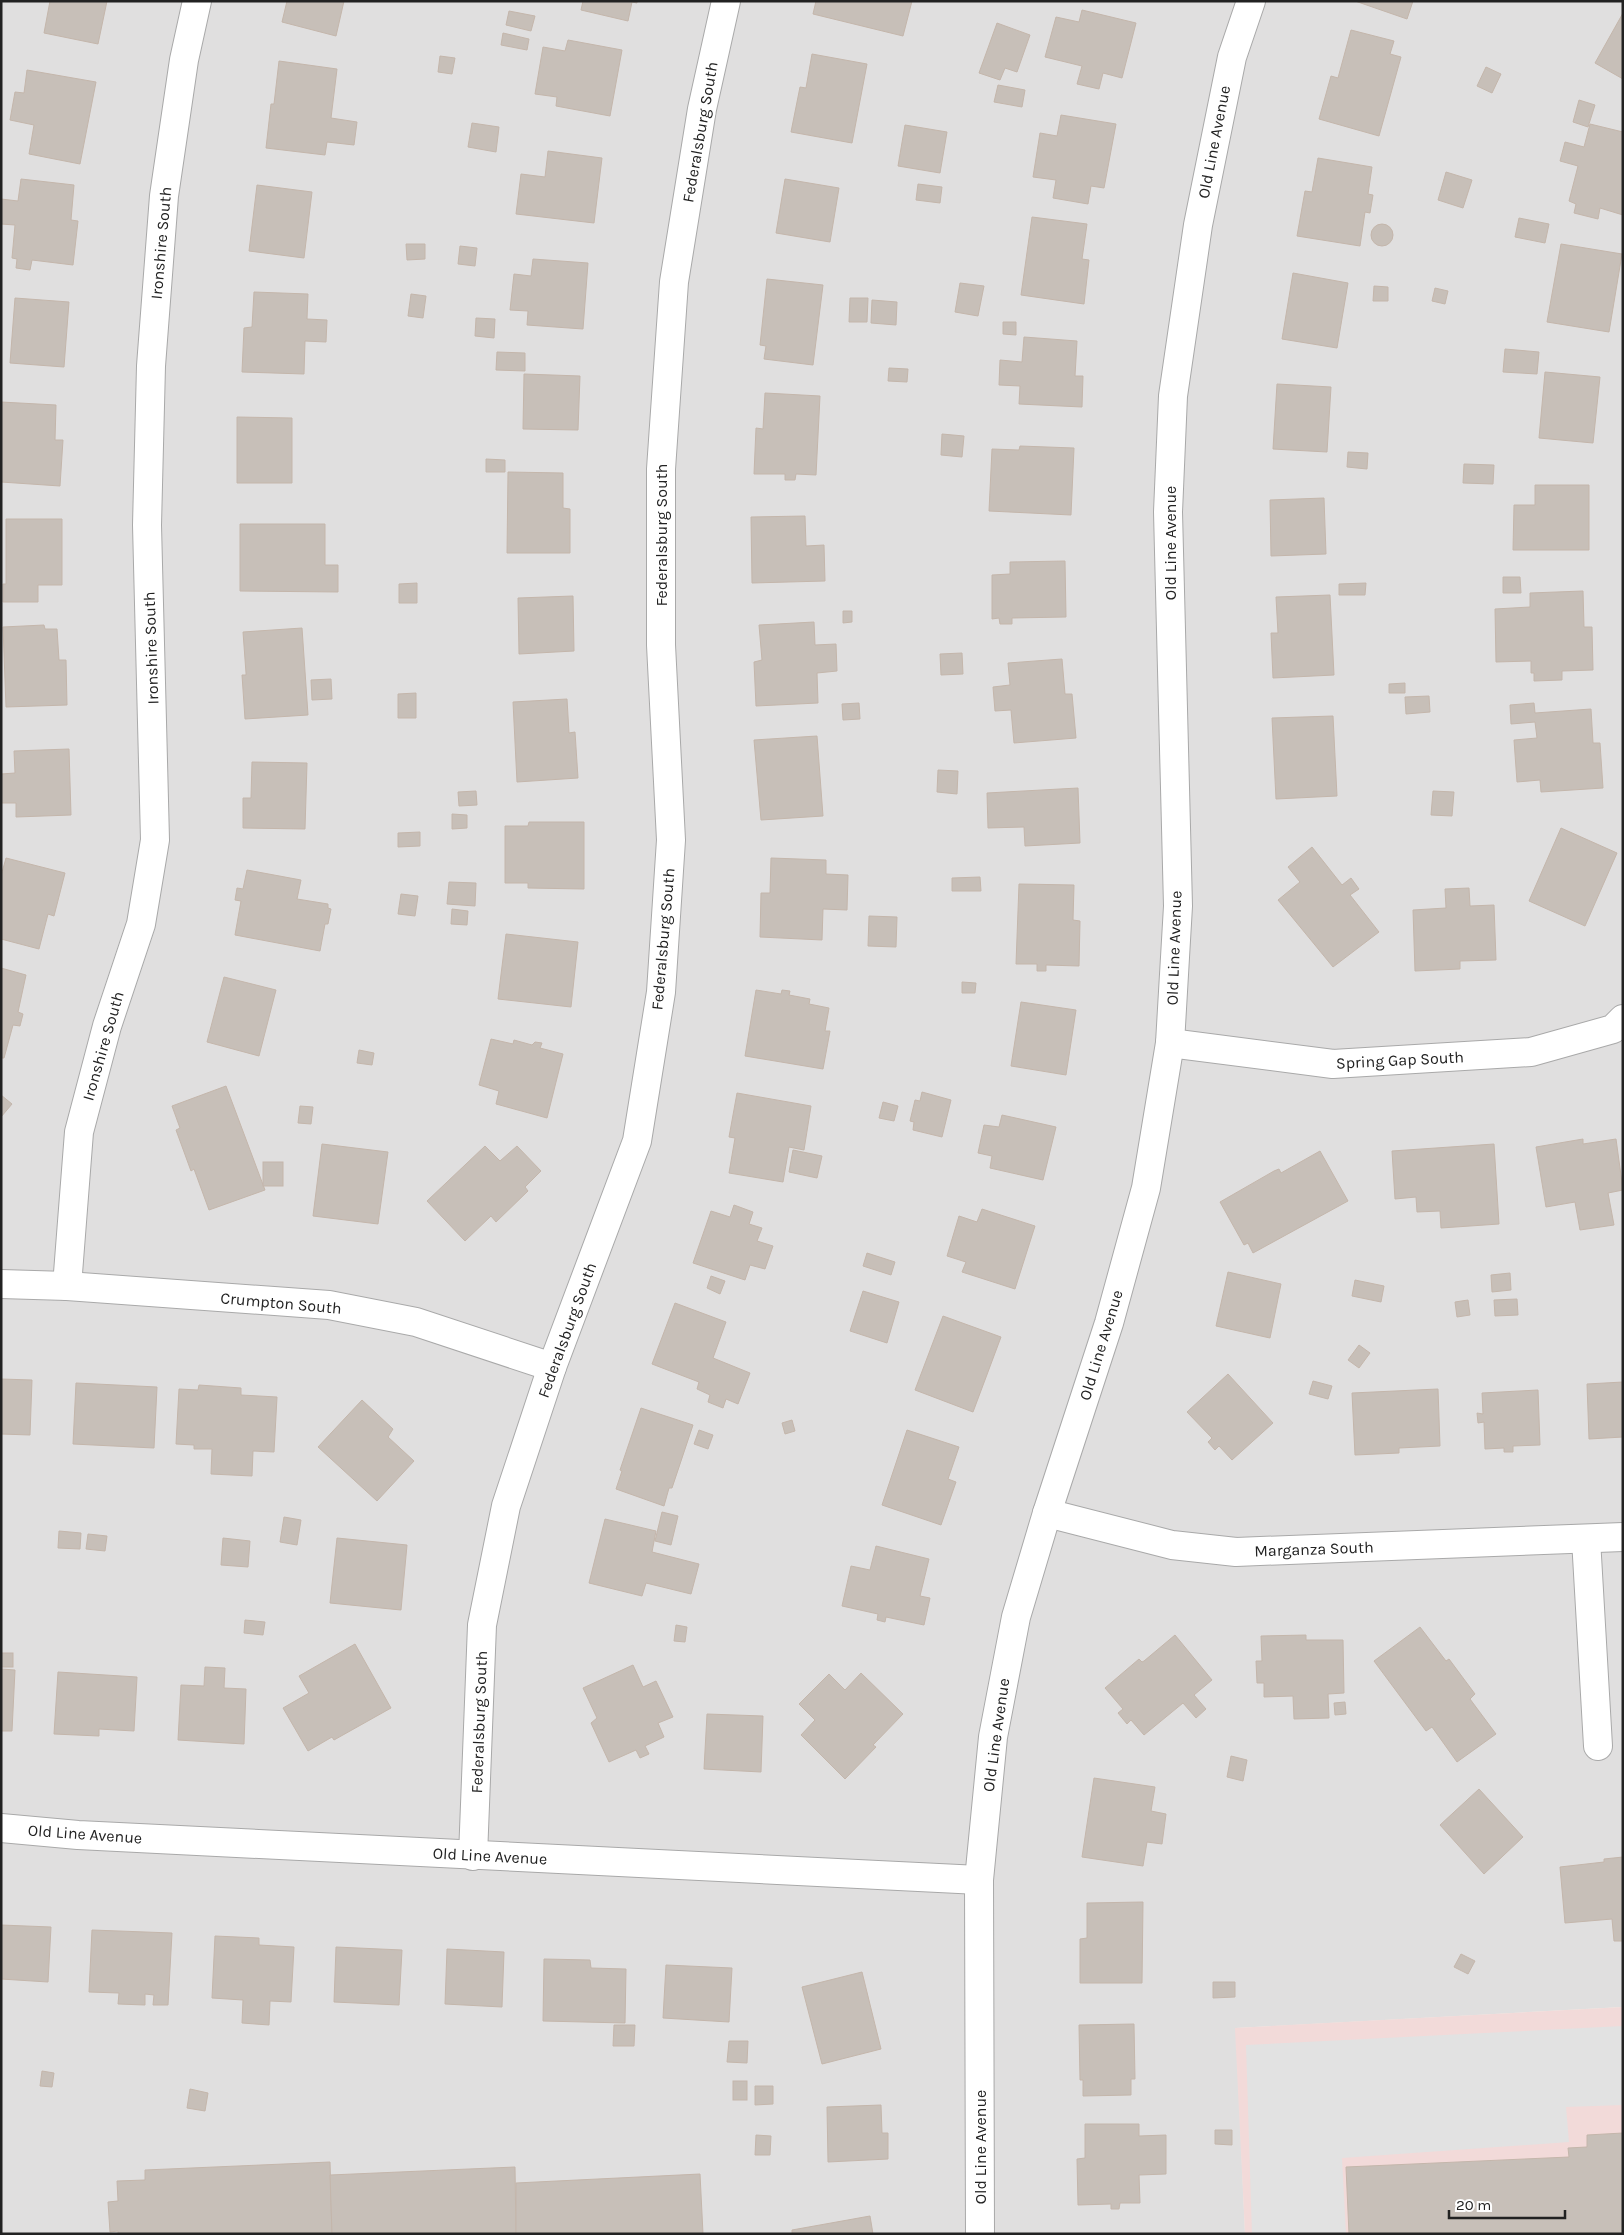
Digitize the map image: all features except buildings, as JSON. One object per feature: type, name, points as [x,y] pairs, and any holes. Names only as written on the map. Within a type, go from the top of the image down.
[{"type":"street","name":"Ironshire South","points":[[67,1286],[79,1132],[107,1026],[141,924],[155,840],[147,525],[151,366],[164,196],[184,60],[197,1]]},
{"type":"street","name":"Federalsburg South","points":[[473,1856],[482,1625],[506,1506],[552,1367],[638,1141],[661,992],[671,840],[661,645],[661,469],[674,282],[702,109],[726,1]]},
{"type":"street","name":"Old Line Avenue","points":[[980,2234],[979,1880],[993,1737],[1016,1617],[1047,1513],[1109,1323],[1146,1188],[1170,1043],[1178,906],[1168,512],[1172,396],[1198,225],[1232,57],[1251,1]]},
{"type":"street","name":"Spring Gap South","points":[[1170,1043],[1333,1064],[1531,1052],[1613,1029],[1623,1019]]},
{"type":"street","name":"Crumpton South","points":[[1,1284],[67,1286],[329,1305],[416,1322],[552,1367]]},
{"type":"street","name":"Marganza South","points":[[1047,1513],[1172,1545],[1236,1552],[1623,1537]]},
{"type":"street","points":[[1586,1539],[1598,1746]]},
{"type":"street","name":"Old Line Avenue","points":[[1,1828],[78,1835],[979,1880]]},
{"type":"shaded area","points":[[1,1],[1623,1],[1623,2007],[1236,2028],[1245,2234],[1,2234]]},
{"type":"shaded area","points":[[1623,2007],[1623,2234],[1245,2234],[1235,2028]]},
{"type":"shaded area","points":[[1623,2026],[1623,2105],[1566,2107],[1569,2142],[1342,2158],[1346,2234],[1252,2234],[1246,2045]]}]
